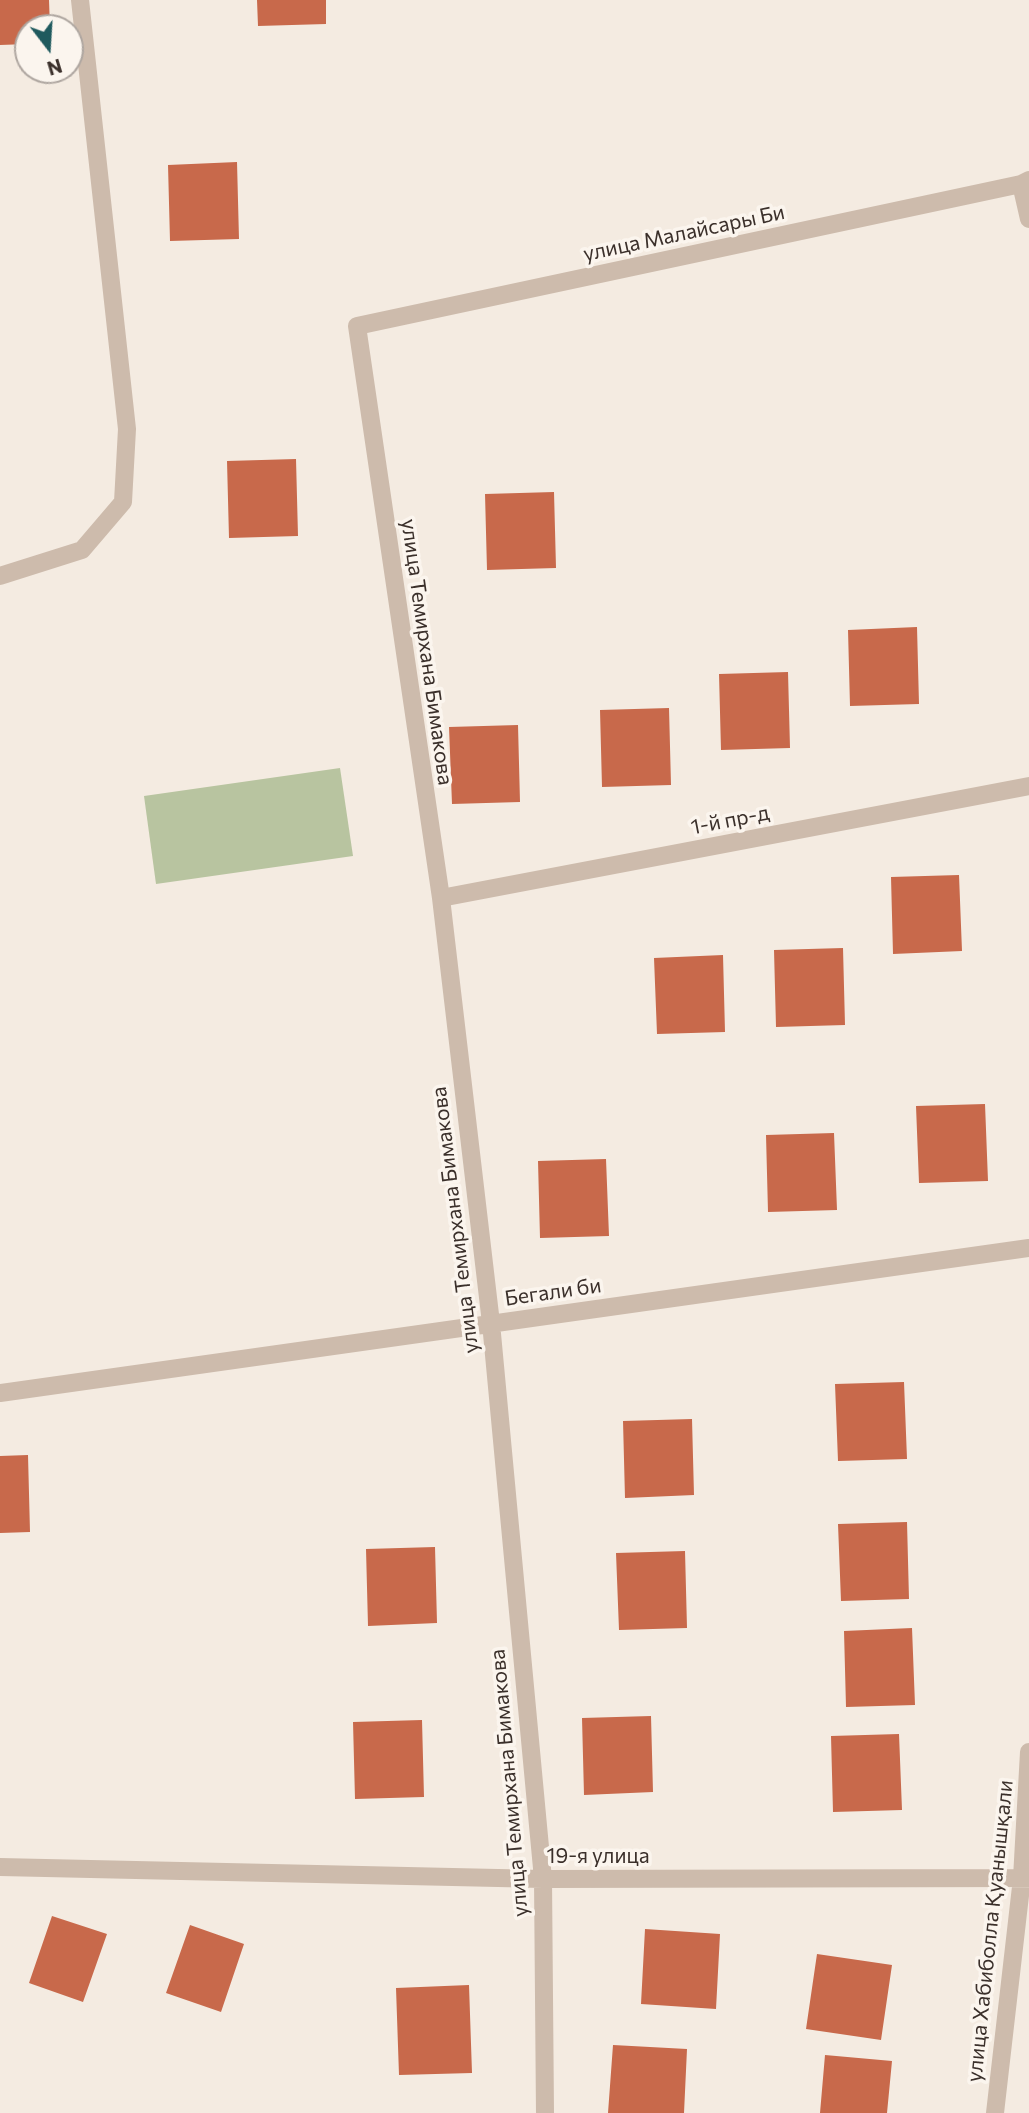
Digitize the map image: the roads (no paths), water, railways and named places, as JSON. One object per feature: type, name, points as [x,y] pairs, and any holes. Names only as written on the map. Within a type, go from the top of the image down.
[{"type":"street","points":[[0,576],[82,550],[123,502],[127,429],[80,0]]},
{"type":"street","points":[[1025,182],[1029,219]]},
{"type":"street","name":"улица Малайcары Би","points":[[357,326],[1025,182]]},
{"type":"street","name":"улица Темирхана Бимакова","points":[[357,326],[440,898],[491,1323],[543,1879],[545,2113]]},
{"type":"street","name":"1-й пр-д","points":[[440,898],[1029,786]]},
{"type":"street","name":"Бегали би","points":[[0,1393],[1029,1248]]},
{"type":"street","name":"улица Хабиболла Қуанышқали","points":[[995,2113],[1025,1878],[1029,1752]]},
{"type":"street","name":"19-я улица","points":[[0,1867],[543,1879],[1025,1878]]}]
